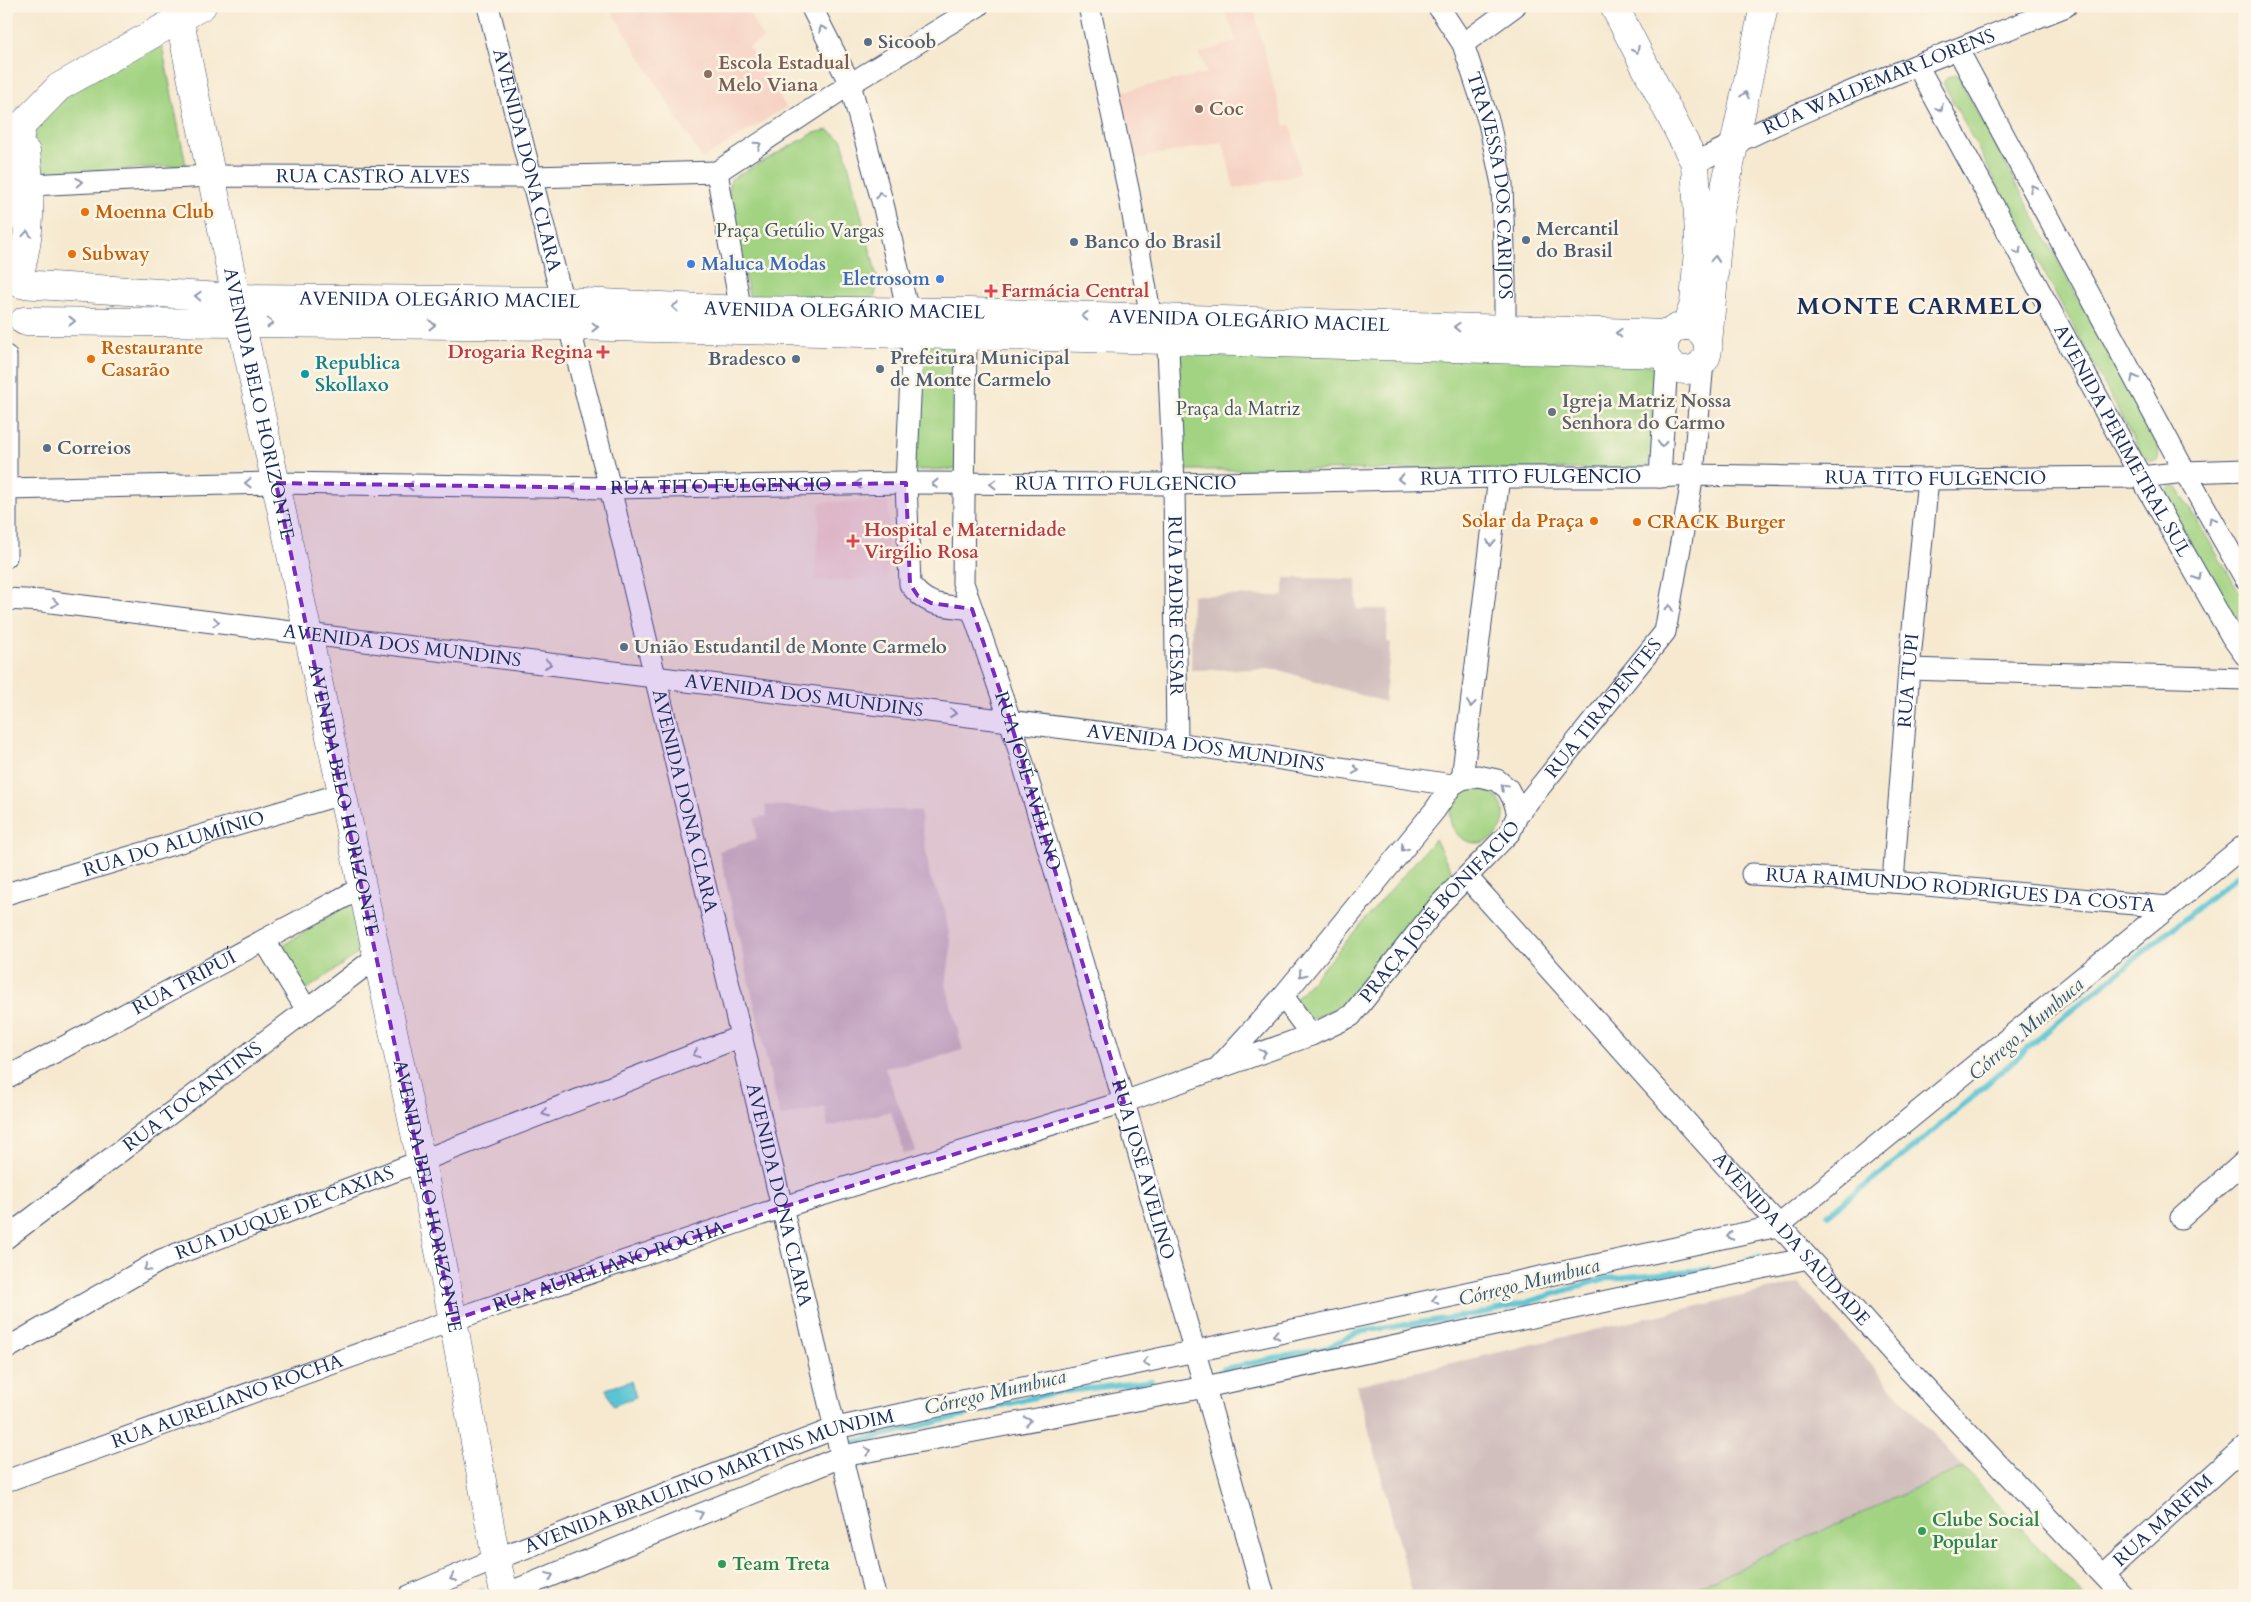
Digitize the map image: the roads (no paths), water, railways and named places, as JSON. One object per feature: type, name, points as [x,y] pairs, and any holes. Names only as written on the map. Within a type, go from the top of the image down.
[{"type":"main road","points":[[1614,6],[1695,163],[1698,245],[1694,304],[1671,344],[1678,370],[1692,370],[1705,353],[1720,211],[1764,6]]},
{"type":"main road","points":[[6,217],[22,126],[59,87],[186,11]]},
{"type":"main road","name":"AVENIDA BELO HORIZONTE","points":[[186,11],[211,176],[378,956],[453,1320],[504,1595]]},
{"type":"main road","points":[[15,326],[29,302],[27,294],[15,281],[25,254],[30,184],[22,126]]},
{"type":"main road","name":"AVENIDA OLEGÁRIO MACIEL","points":[[15,281],[239,310]]},
{"type":"main road","name":"AVENIDA OLEGÁRIO MACIEL","points":[[15,326],[239,310],[565,313],[742,320],[1162,325],[1505,340],[1671,344]]},
{"type":"main road","points":[[1671,344],[1696,328],[1703,334],[1705,353]]},
{"type":"street","name":"AVENIDA DONA CLARA","points":[[488,6],[610,488],[875,1596]]},
{"type":"street","points":[[811,6],[850,84],[884,208],[910,322],[906,483],[910,584],[918,596],[931,603],[972,609]]},
{"type":"street","points":[[742,320],[717,172],[850,84],[978,6]]},
{"type":"street","name":"RUA PADRE CESAR","points":[[1089,6],[1129,193],[1162,325],[1174,484],[1177,742]]},
{"type":"street","name":"TRAVESSA DOS CARIJOS","points":[[1438,6],[1463,44],[1489,124],[1502,184],[1505,340]]},
{"type":"street","points":[[1463,44],[1514,6]]},
{"type":"street","name":"RUA WALDEMAR LORENS","points":[[1695,163],[1735,142],[1917,65],[2066,6]]},
{"type":"street","name":"AVENIDA PERIMETRAL SUL","points":[[1958,50],[2185,472],[2245,578]]},
{"type":"street","name":"AVENIDA PERIMETRAL SUL","points":[[1917,65],[2141,477],[2232,637],[2245,655]]},
{"type":"street","name":"RUA CASTRO ALVES","points":[[30,184],[211,176],[532,177],[717,172]]},
{"type":"street","name":"RUA JOSÉ AVELINO","points":[[968,324],[962,583],[1010,720],[1124,1102],[1264,1596]]},
{"type":"street","points":[[1660,477],[1671,344]]},
{"type":"street","name":"RUA TIRADENTES","points":[[1518,814],[1665,632],[1692,475],[1705,353]]},
{"type":"street","points":[[6,356],[6,557]]},
{"type":"street","name":"RUA TITO FULGENCIO","points":[[7,489],[276,483],[610,488],[906,483],[1174,484],[1692,475],[1928,479],[2141,477],[2185,472],[2245,470]]},
{"type":"street","points":[[1217,1069],[1283,996],[1457,782],[1499,477]]},
{"type":"street","name":"RUA TUPI","points":[[1893,882],[1909,669],[1928,479]]},
{"type":"street","name":"AVENIDA DOS MUNDINS","points":[[6,599],[43,601],[1010,720],[1457,782]]},
{"type":"street","points":[[1909,669],[2245,679]]},
{"type":"street","name":"PRAÇA JOSÉ BONIFACIO","points":[[1217,1069],[1311,1035],[1350,1016],[1441,903],[1510,832],[1518,814],[1508,788],[1496,780],[1478,776],[1457,782]]},
{"type":"street","name":"RUA DO ALUMÍNIO","points":[[6,894],[342,794]]},
{"type":"street","name":"AVENIDA BRAULINO MARTINS MUNDIM","points":[[409,1596],[496,1559],[836,1428],[1780,1229],[2245,845]]},
{"type":"street","name":"RUA RAIMUNDO RODRIGUES DA COSTA","points":[[1752,874],[1893,882],[2168,908]]},
{"type":"street","name":"AVENIDA DA SAUDADE","points":[[1467,877],[1780,1229],[1805,1254],[1904,1365],[2123,1596]]},
{"type":"street","name":"RUA TRIPUÍ","points":[[6,1078],[363,887]]},
{"type":"street","points":[[264,940],[307,1010]]},
{"type":"street","name":"RUA TOCANTINS","points":[[6,1238],[378,956]]},
{"type":"street","points":[[1283,996],[1311,1035]]},
{"type":"street","name":"RUA DUQUE DE CAXIAS","points":[[6,1349],[161,1260],[742,1036]]},
{"type":"street","name":"RUA AURELIANO ROCHA","points":[[6,1482],[453,1320],[783,1207],[1124,1102],[1217,1069]]},
{"type":"street","points":[[2181,1218],[2245,1161]]},
{"type":"street","name":"AVENIDA BRAULINO MARTINS MUNDIM","points":[[504,1595],[843,1456],[1205,1387],[1805,1254]]},
{"type":"street","name":"RUA MARFIM","points":[[2104,1574],[2245,1446]]},
{"type":"water","points":[[631,1381],[636,1397],[613,1406],[606,1389]]},
{"type":"waterway","name":"Córrego Mumbuca","points":[[1828,1214],[1918,1144],[2067,1014],[2245,870]]},
{"type":"waterway","name":"Córrego Mumbuca","points":[[1746,1261],[1759,1257]]},
{"type":"waterway","name":"Córrego Mumbuca","points":[[1223,1369],[1327,1348],[1359,1332],[1488,1312],[1603,1279],[1710,1269]]},
{"type":"waterway","name":"Córrego Mumbuca","points":[[847,1444],[1052,1393],[1152,1381]]},
{"type":"waterway","name":"Córrego Mumbuca","points":[[466,1596],[482,1590]]},
{"type":"place","name":"Sicoob","points":[[868,42]]},
{"type":"place","name":"Escola Estadual Melo Viana","points":[[708,74]]},
{"type":"place","name":"Coc","points":[[1199,109]]},
{"type":"place","name":"Moenna Club","points":[[85,212]]},
{"type":"place","name":"Mercantil do Brasil","points":[[1526,240]]},
{"type":"place","name":"Banco do Brasil","points":[[1074,242]]},
{"type":"place","name":"Subway","points":[[72,254]]},
{"type":"place","name":"Maluca Modas","points":[[691,264]]},
{"type":"place","name":"Eletrosom","points":[[940,279]]},
{"type":"place","name":"Farmácia Central","points":[[991,291]]},
{"type":"place","name":"Drogaria Regina","points":[[603,352]]},
{"type":"place","name":"Restaurante Casarão","points":[[91,359]]},
{"type":"place","name":"Bradesco","points":[[796,359]]},
{"type":"place","name":"Prefeitura Municipal de Monte Carmelo","points":[[880,369]]},
{"type":"place","name":"Republica Skollaxo","points":[[305,374]]},
{"type":"place","name":"Igreja Matriz Nossa Senhora do Carmo","points":[[1552,412]]},
{"type":"place","name":"Correios","points":[[47,448]]},
{"type":"place","name":"Solar da Praça","points":[[1594,521]]},
{"type":"place","name":"CRACK Burger","points":[[1637,522]]},
{"type":"place","name":"Hospital e Maternidade Virgílio Rosa","points":[[853,541]]},
{"type":"place","name":"União Estudantil de Monte Carmelo","points":[[624,647]]},
{"type":"place","name":"Clube Social Popular","points":[[1922,1531]]},
{"type":"place","name":"Team Treta","points":[[722,1564]]},
{"type":"district","name":"MONTE CARMELO","points":[[1920,306]]},
{"type":"park label","name":"Praça Getúlio Vargas","points":[[800,231]]},
{"type":"park label","name":"Praça da Matriz","points":[[1238,409]]}]
